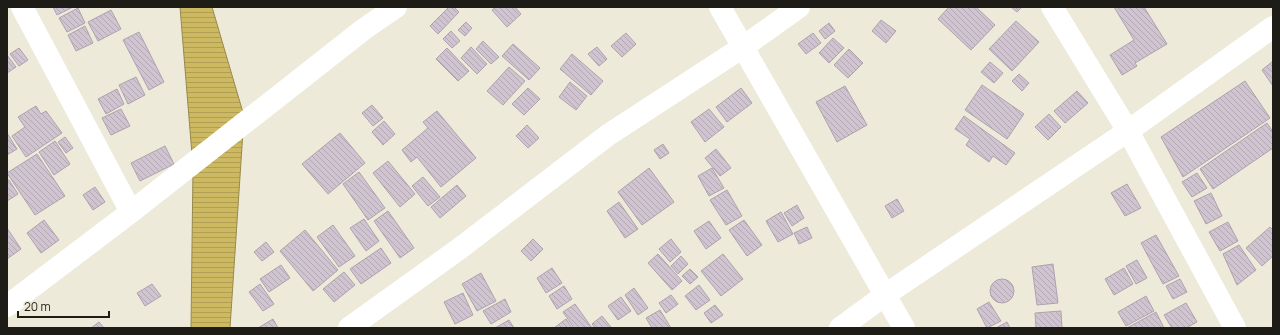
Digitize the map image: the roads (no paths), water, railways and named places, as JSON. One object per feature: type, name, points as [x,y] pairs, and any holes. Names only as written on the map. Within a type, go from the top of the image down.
[{"type":"street","points":[[22,7],[131,212]]},
{"type":"street","points":[[7,306],[131,212],[364,29],[396,7]]},
{"type":"street","points":[[720,7],[884,296],[904,328]]},
{"type":"street","points":[[349,328],[459,249],[608,135],[743,47],[799,7]]},
{"type":"street","points":[[1052,7],[1128,131],[1235,328]]},
{"type":"street","points":[[840,328],[884,296],[1128,131],[1273,27]]}]
